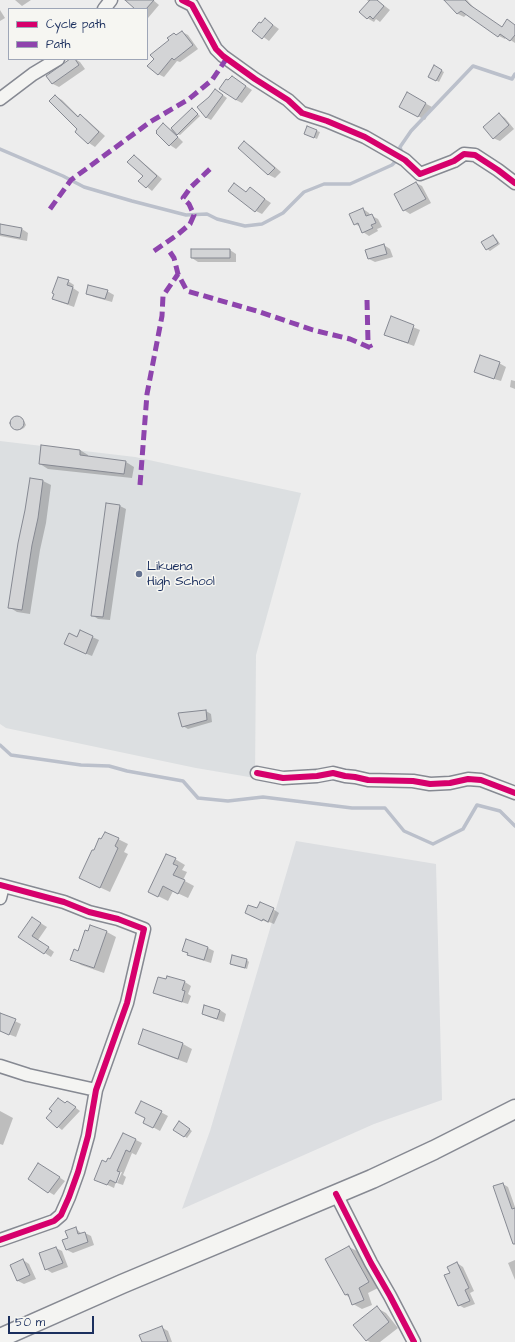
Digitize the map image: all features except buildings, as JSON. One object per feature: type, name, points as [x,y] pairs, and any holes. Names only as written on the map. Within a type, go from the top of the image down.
[{"type":"main road","points":[[0,1338],[122,1284],[372,1179],[428,1153],[515,1109]]},
{"type":"street","points":[[105,8],[111,0]]},
{"type":"street","points":[[190,2],[216,49],[223,56],[288,100],[302,113],[327,121],[365,137],[405,160],[420,174],[454,161],[464,154],[475,155],[515,183]]},
{"type":"street","points":[[0,99],[33,74],[56,60]]},
{"type":"street","points":[[257,773],[283,778],[317,776],[333,773],[368,780],[412,781],[430,784],[450,784],[468,779],[481,780],[515,793]]},
{"type":"street","points":[[0,1240],[54,1221],[61,1214],[69,1197],[88,1136],[96,1090],[127,1003],[144,929],[118,919],[89,912],[64,902],[1,890]]},
{"type":"street","points":[[0,1066],[28,1075],[96,1090]]},
{"type":"street","points":[[336,1194],[371,1263],[414,1342]]},
{"type":"shaded area","name":"Likuena High School","points":[[0,441],[135,457],[301,493],[256,655],[255,778],[196,768],[6,728],[0,724]]},
{"type":"shaded area","points":[[296,841],[436,864],[442,1100],[374,1124],[182,1209],[210,1131]]},
{"type":"waterway","points":[[0,149],[63,176],[84,187],[132,201],[186,215],[207,214],[217,219],[245,226],[262,224],[283,213],[304,192],[324,184],[350,184],[392,165],[400,157],[402,153],[400,147],[411,131],[473,66],[512,79],[515,74]]},
{"type":"waterway","points":[[0,745],[11,755],[81,765],[109,766],[127,771],[183,781],[198,798],[228,801],[263,797],[352,808],[385,808],[404,831],[433,844],[463,829],[477,805],[500,811],[515,826]]},
{"type":"marked path","points":[[50,209],[71,180],[150,122],[189,99],[212,80],[227,58]]},
{"type":"marked path","points":[[154,251],[190,224],[194,215],[189,204],[183,198],[191,187],[210,169]]},
{"type":"marked path","points":[[170,252],[174,258],[178,274],[187,291],[260,312],[313,330],[350,339],[371,348]]},
{"type":"marked path","points":[[140,485],[147,394],[162,316],[163,296],[178,274]]},
{"type":"marked path","points":[[367,300],[368,342],[371,348]]},
{"type":"cycle path","points":[[182,0],[192,5],[216,49],[223,56],[288,100],[302,113],[327,121],[365,137],[405,160],[420,174],[454,161],[464,154],[475,155],[515,183]]},
{"type":"cycle path","points":[[257,773],[283,778],[317,776],[333,773],[368,780],[413,781],[430,784],[450,783],[468,779],[481,780],[515,793]]},
{"type":"cycle path","points":[[0,885],[64,902],[89,912],[118,919],[144,929],[127,1003],[96,1090],[88,1136],[78,1172],[61,1215],[54,1221],[0,1240]]},
{"type":"cycle path","points":[[336,1194],[371,1263],[414,1342]]},
{"type":"place","name":"Likuena High School","points":[[139,574]]}]
